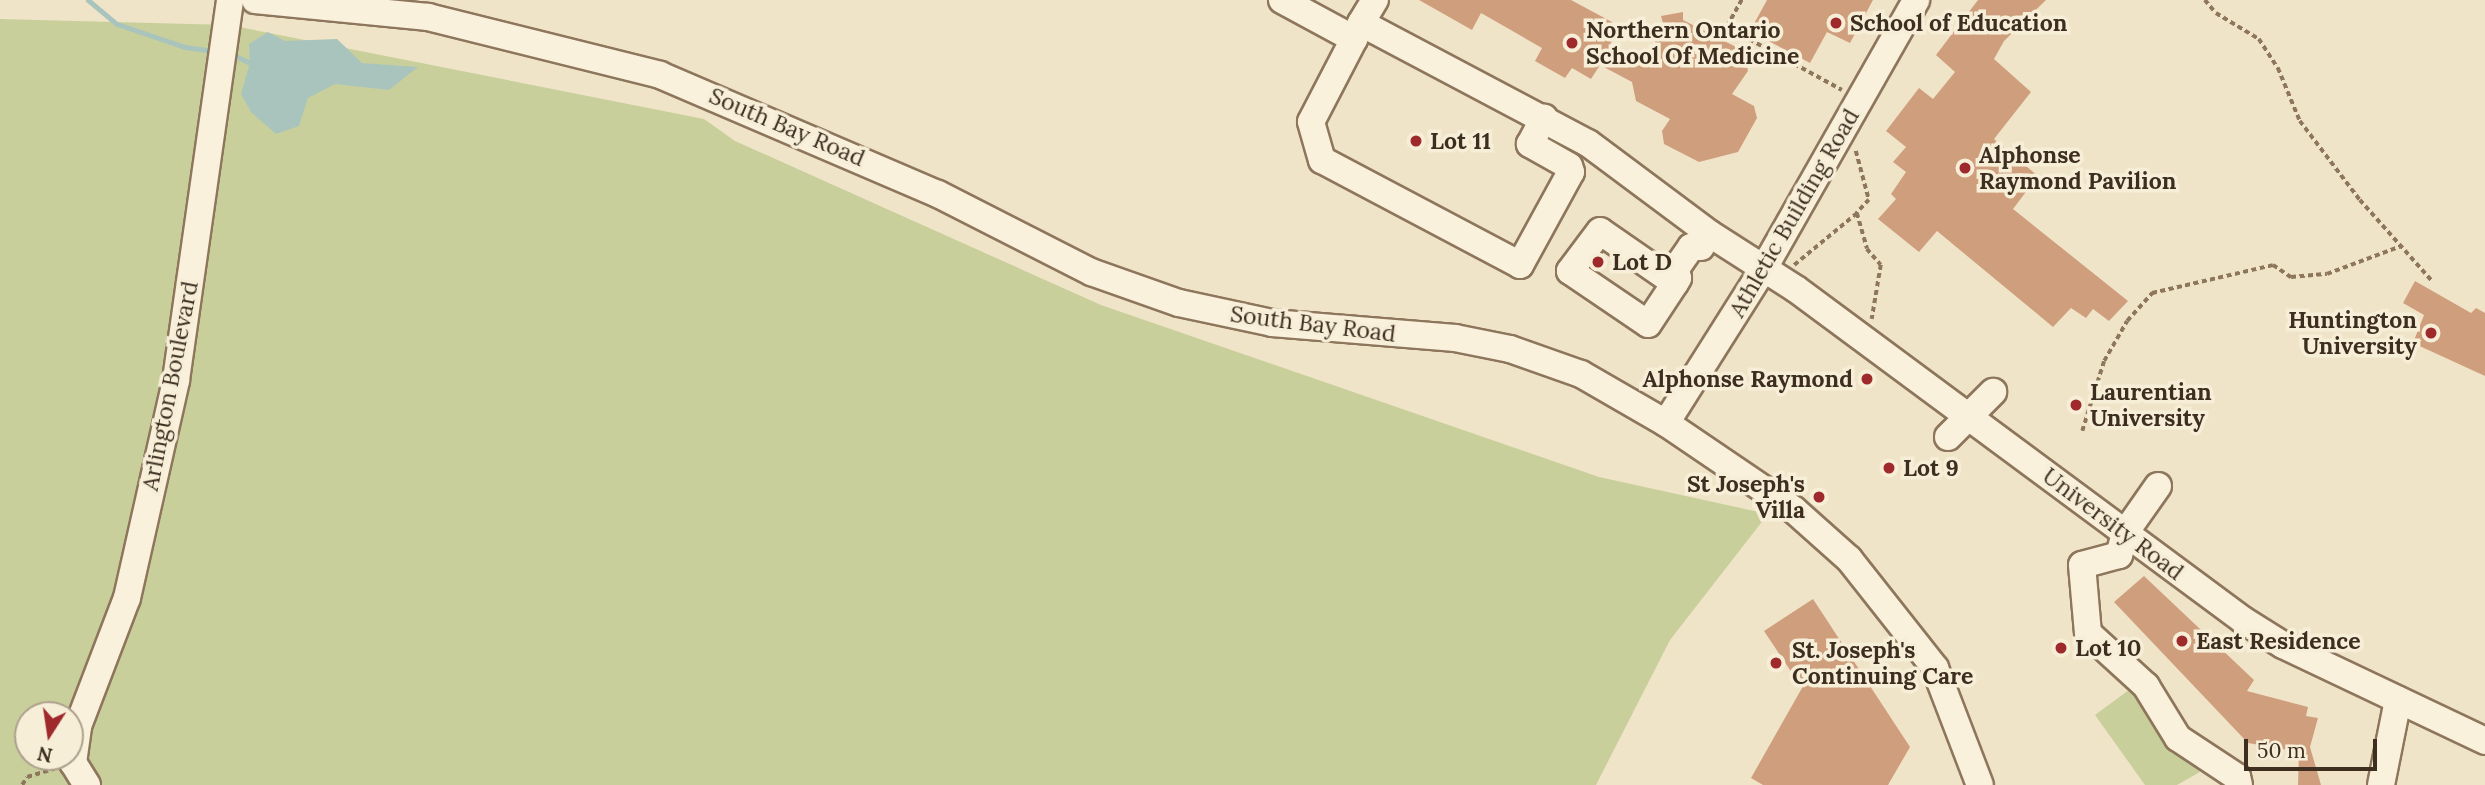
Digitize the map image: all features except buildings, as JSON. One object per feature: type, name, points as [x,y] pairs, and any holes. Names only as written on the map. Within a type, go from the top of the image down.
[{"type":"street","name":"Arlington Boulevard","points":[[84,710],[127,598],[176,380],[230,0]]},
{"type":"street","name":"South Bay Road","points":[[255,0],[428,17],[510,34],[660,75],[915,183],[1091,272],[1143,292],[1272,323],[1455,338],[1510,349],[1581,374],[1666,423],[1794,510],[1849,559],[1935,668],[1980,785]]},
{"type":"street","name":"University Road","points":[[1282,0],[1358,31],[1544,118],[1637,176],[1705,241],[1773,274],[1869,342],[2125,533],[2283,645],[2485,741]]},
{"type":"street","points":[[1375,0],[1311,122],[1322,160],[1520,265],[1571,172],[1569,166],[1530,144],[1544,118]]},
{"type":"street","name":"Athletic Building Road","points":[[1666,423],[1773,274],[1847,122],[1916,0]]},
{"type":"street","points":[[1676,281],[1675,270],[1691,247],[1705,241]]},
{"type":"street","points":[[1948,437],[1993,392]]},
{"type":"street","points":[[2158,486],[2125,533],[2119,555],[2082,565],[2088,634],[2146,686],[2178,738],[2237,777],[2239,785]]},
{"type":"street","points":[[2381,785],[2398,700]]},
{"type":"path","points":[[1742,0],[1727,27],[1860,99]]},
{"type":"path","points":[[2205,0],[2216,13],[2259,39],[2278,68],[2300,121],[2433,282]]},
{"type":"path","points":[[1773,274],[1794,264],[1869,200],[1847,122]]},
{"type":"path","points":[[1857,213],[1867,248],[1881,265],[1869,342]]},
{"type":"path","points":[[2082,431],[2104,361],[2127,321],[2152,293],[2273,265],[2291,277],[2327,274],[2401,246]]},
{"type":"path","points":[[22,785],[27,777],[47,771]]},
{"type":"green space","points":[[0,19],[229,25],[704,119],[735,141],[1101,305],[1599,477],[1768,514],[1670,640],[1596,785],[0,785]]},
{"type":"green space","points":[[2133,687],[2200,772],[2177,785],[2145,785],[2095,715]]},
{"type":"water","points":[[268,32],[285,41],[337,39],[362,63],[418,67],[389,90],[335,84],[308,98],[299,126],[276,134],[251,112],[241,94],[250,63],[249,44]]},
{"type":"waterway","points":[[88,0],[117,24],[185,47],[214,51]]},
{"type":"waterway","points":[[231,54],[250,63]]},
{"type":"place","name":"School of Education","points":[[1836,23]]},
{"type":"place","name":"Northern Ontario School Of Medicine","points":[[1572,43]]},
{"type":"place","name":"Lot 11","points":[[1416,141]]},
{"type":"place","name":"Alphonse Raymond Pavilion","points":[[1965,168]]},
{"type":"place","name":"Lot D","points":[[1598,262]]},
{"type":"place","name":"Huntington University","points":[[2431,333]]},
{"type":"place","name":"Alphonse Raymond","points":[[1867,379]]},
{"type":"place","name":"Laurentian University","points":[[2076,405]]},
{"type":"place","name":"Lot 9","points":[[1889,468]]},
{"type":"place","name":"St Joseph's Villa","points":[[1819,497]]},
{"type":"place","name":"East Residence","points":[[2182,641]]},
{"type":"place","name":"Lot 10","points":[[2061,648]]},
{"type":"place","name":"St. Joseph's Continuing Care","points":[[1776,663]]}]
